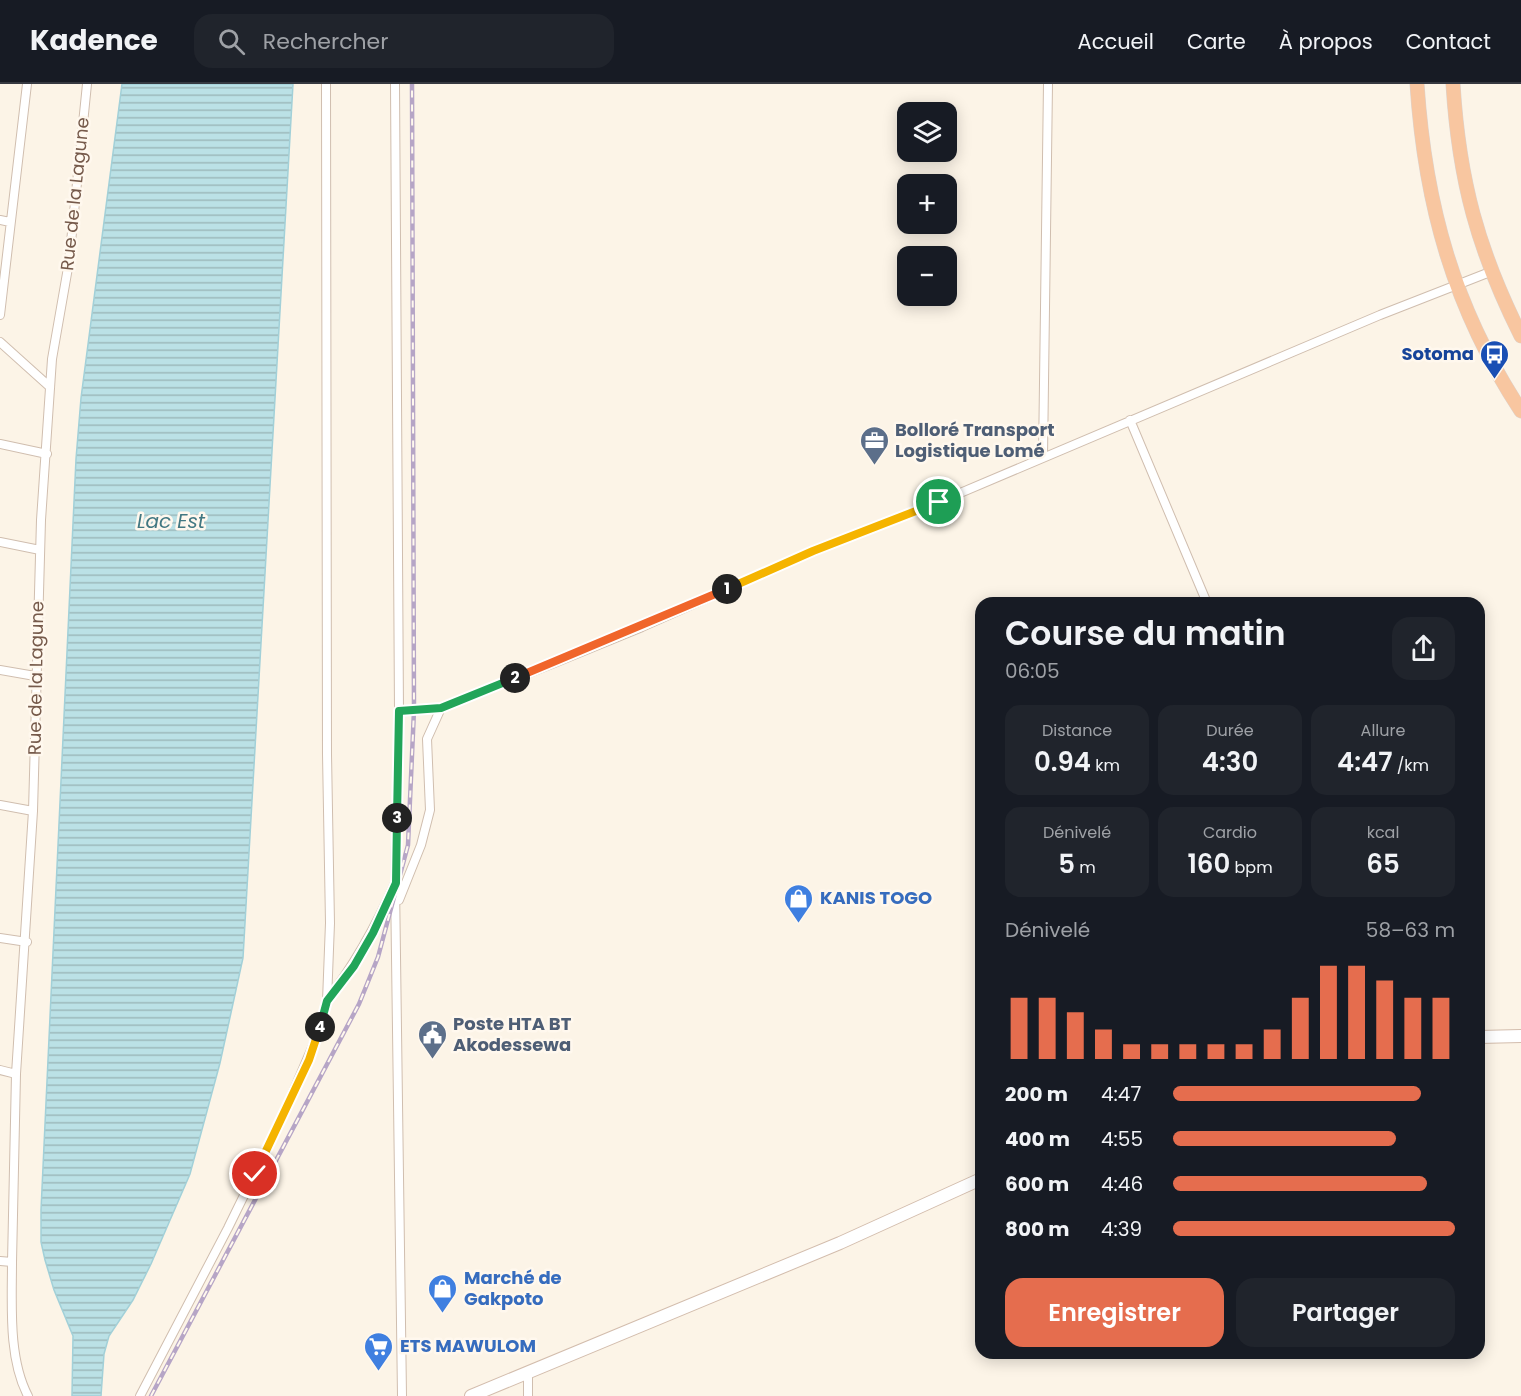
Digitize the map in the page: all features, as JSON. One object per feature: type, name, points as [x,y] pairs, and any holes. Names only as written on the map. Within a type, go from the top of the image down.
[{"type":"highway","points":[[1418,84],[1421,139],[1431,202],[1458,285],[1487,356],[1521,411]]},
{"type":"highway","points":[[1453,84],[1466,195],[1490,272],[1521,336]]},
{"type":"main road","points":[[1485,1037],[1521,1036]]},
{"type":"main road","points":[[471,1396],[840,1244],[975,1182]]},
{"type":"street","points":[[0,315],[27,84]]},
{"type":"street","name":"Rue de la Lagune","points":[[28,1396],[21,1383],[17,1360],[12,1262],[16,1074],[27,942],[40,550],[52,359],[69,262],[87,84]]},
{"type":"street","points":[[140,1396],[197,1290],[281,1120],[309,1060],[327,1001],[330,831],[327,754],[326,84]]},
{"type":"street","points":[[395,84],[399,711],[396,883],[402,1396]]},
{"type":"street","points":[[1043,457],[1047,84]]},
{"type":"street","points":[[0,220],[10,222]]},
{"type":"street","points":[[399,711],[441,708],[642,627],[813,551],[939,502],[1130,420],[1490,272]]},
{"type":"street","points":[[0,342],[50,387]]},
{"type":"street","points":[[1130,420],[1205,597]]},
{"type":"street","points":[[0,444],[47,454]]},
{"type":"street","points":[[0,542],[40,550]]},
{"type":"street","points":[[0,670],[35,676]]},
{"type":"street","points":[[397,906],[421,845],[430,810],[427,739],[441,708]]},
{"type":"street","points":[[0,805],[33,811]]},
{"type":"street","points":[[327,1001],[354,966],[373,933],[396,883]]},
{"type":"street","points":[[0,938],[27,942]]},
{"type":"street","points":[[0,1070],[16,1074]]},
{"type":"street","points":[[0,1261],[12,1262]]},
{"type":"street","points":[[528,1372],[528,1396]]},
{"type":"water","name":"Lac Est","points":[[122,84],[293,84],[243,958],[220,1063],[190,1174],[133,1300],[109,1336],[104,1354],[101,1396],[72,1396],[73,1336],[54,1290],[45,1260],[41,1242],[41,1210],[76,459],[81,398]]},
{"type":"railway","points":[[151,1396],[359,1004],[378,957],[408,845],[414,710],[412,84]]},
{"type":"place","name":"Sotoma","points":[[1495,380]]},
{"type":"place","name":"Bolloré Transport Logistique Lomé","points":[[874,466]]},
{"type":"place","name":"KANIS TOGO","points":[[799,924]]},
{"type":"place","name":"Poste HTA BT Akodessewa","points":[[432,1060]]},
{"type":"place","name":"Marché de Gakpoto","points":[[443,1314]]},
{"type":"place","name":"ETS MAWULOM","points":[[379,1372]]},
{"type":"route","points":[[255,1174],[309,1060],[327,1001],[354,966],[373,933],[396,883],[399,711],[441,708],[642,627],[813,551],[939,502]]}]
